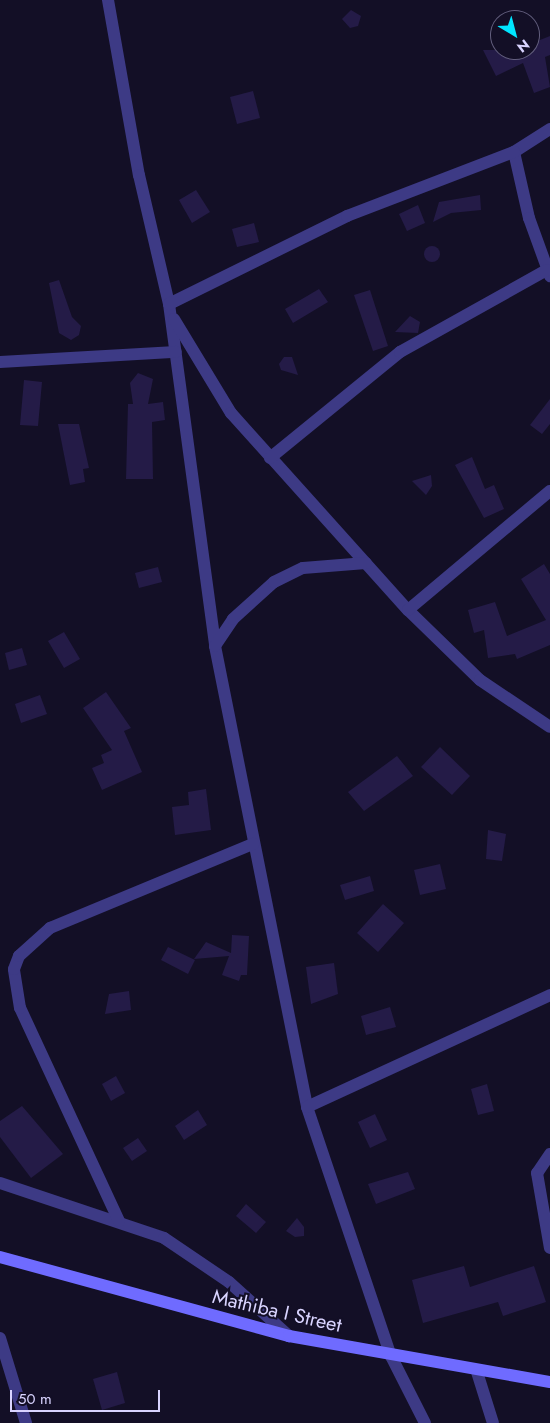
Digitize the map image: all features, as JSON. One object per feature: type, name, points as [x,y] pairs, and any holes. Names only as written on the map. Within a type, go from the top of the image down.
[{"type":"street","points":[[108,0],[139,175],[169,307],[215,646],[253,844],[308,1107],[391,1356],[425,1423]]},
{"type":"street","points":[[169,307],[347,216],[514,152],[550,129]]},
{"type":"street","points":[[270,458],[400,352],[549,273],[529,218],[514,152]]},
{"type":"street","points":[[169,307],[208,380],[270,458],[408,610],[480,680],[550,727]]},
{"type":"street","points":[[0,362],[176,352]]},
{"type":"street","points":[[408,610],[550,491]]},
{"type":"street","points":[[215,646],[233,619],[274,582],[303,568],[366,563]]},
{"type":"street","points":[[118,1221],[20,1008],[14,969],[24,951],[50,928],[253,844]]},
{"type":"street","points":[[308,1107],[550,995]]},
{"type":"street","points":[[550,1154],[537,1174],[550,1248]]},
{"type":"street","points":[[0,1184],[118,1221],[164,1238],[196,1256],[289,1336]]},
{"type":"street","name":"Mathiba I Street","points":[[0,1257],[289,1336],[477,1372],[550,1382]]},
{"type":"street","points":[[0,1338],[26,1423]]},
{"type":"street","points":[[477,1372],[493,1423]]},
{"type":"building","points":[[351,10],[361,16],[358,26],[350,28],[342,19]]},
{"type":"building","points":[[550,36],[550,55],[545,57],[550,87],[534,93],[523,63],[496,76],[483,50],[490,50],[490,60],[540,60],[540,40]]},
{"type":"building","points":[[253,91],[260,118],[237,124],[230,97]]},
{"type":"building","points":[[196,190],[210,212],[192,223],[179,200]]},
{"type":"building","points":[[480,195],[481,210],[451,213],[433,222],[439,202]]},
{"type":"building","points":[[418,205],[425,223],[407,231],[399,214]]},
{"type":"building","points":[[254,223],[259,242],[237,247],[232,229]]},
{"type":"building","points":[[429,246],[435,246],[440,251],[438,260],[429,262],[424,257],[424,251]]},
{"type":"building","points":[[59,280],[72,317],[81,326],[79,335],[71,340],[59,333],[49,283]]},
{"type":"building","points":[[319,289],[328,302],[293,323],[285,309]]},
{"type":"building","points":[[370,290],[388,346],[373,351],[354,295]]},
{"type":"building","points":[[410,316],[420,322],[418,333],[395,332]]},
{"type":"building","points":[[284,357],[292,357],[298,375],[281,370],[279,364]]},
{"type":"building","points":[[138,373],[153,379],[148,404],[163,402],[165,420],[152,422],[153,479],[126,479],[128,404],[133,404],[130,383]]},
{"type":"building","points":[[24,380],[42,382],[38,426],[20,425]]},
{"type":"building","points":[[550,399],[550,424],[542,434],[530,425]]},
{"type":"building","points":[[58,424],[79,424],[89,468],[83,469],[85,482],[70,485]]},
{"type":"building","points":[[472,457],[485,489],[494,485],[504,509],[484,518],[455,465]]},
{"type":"building","points":[[431,475],[432,486],[426,495],[412,481]]},
{"type":"building","points":[[544,564],[550,574],[550,645],[517,659],[515,654],[488,658],[484,630],[474,633],[468,610],[495,602],[507,636],[546,620],[521,579]]},
{"type":"building","points":[[158,567],[162,582],[139,588],[135,573]]},
{"type":"building","points":[[64,632],[80,659],[64,668],[48,641]]},
{"type":"building","points":[[22,648],[27,665],[9,670],[5,653]]},
{"type":"building","points":[[106,692],[131,728],[124,731],[142,772],[102,790],[92,768],[104,763],[101,755],[112,750],[83,708]]},
{"type":"building","points":[[40,695],[47,714],[21,723],[15,704]]},
{"type":"building","points":[[440,747],[470,776],[452,795],[421,767]]},
{"type":"building","points":[[397,756],[413,776],[364,811],[348,792]]},
{"type":"building","points":[[206,789],[211,830],[175,835],[172,807],[189,805],[188,792]]},
{"type":"building","points":[[488,830],[506,834],[502,861],[486,859]]},
{"type":"building","points":[[440,864],[446,889],[420,895],[414,870]]},
{"type":"building","points":[[370,876],[374,891],[345,900],[340,885]]},
{"type":"building","points":[[383,904],[404,923],[378,952],[357,933]]},
{"type":"building","points":[[232,935],[249,936],[247,975],[241,975],[239,981],[222,975],[229,956],[194,959],[206,942],[231,953]]},
{"type":"building","points":[[168,947],[195,960],[188,974],[161,960]]},
{"type":"building","points":[[334,963],[338,994],[311,1004],[306,967]]},
{"type":"building","points":[[129,991],[131,1010],[105,1014],[109,994]]},
{"type":"building","points":[[390,1007],[396,1027],[366,1035],[361,1016]]},
{"type":"building","points":[[116,1076],[125,1093],[111,1101],[102,1084]]},
{"type":"building","points":[[487,1084],[494,1111],[478,1115],[471,1089]]},
{"type":"building","points":[[22,1106],[63,1154],[31,1178],[0,1137],[0,1121]]},
{"type":"building","points":[[198,1110],[207,1125],[184,1140],[175,1126]]},
{"type":"building","points":[[375,1114],[387,1140],[370,1148],[358,1122]]},
{"type":"building","points":[[138,1138],[147,1151],[132,1161],[123,1148]]},
{"type":"building","points":[[408,1172],[415,1189],[376,1204],[368,1184]]},
{"type":"building","points":[[246,1204],[266,1222],[256,1233],[236,1216]]},
{"type":"building","points":[[297,1218],[304,1227],[304,1236],[295,1237],[286,1231]]},
{"type":"building","points":[[464,1266],[470,1287],[534,1266],[546,1302],[503,1316],[498,1302],[423,1323],[412,1280]]},
{"type":"building","points":[[117,1372],[125,1403],[102,1410],[93,1379]]}]
